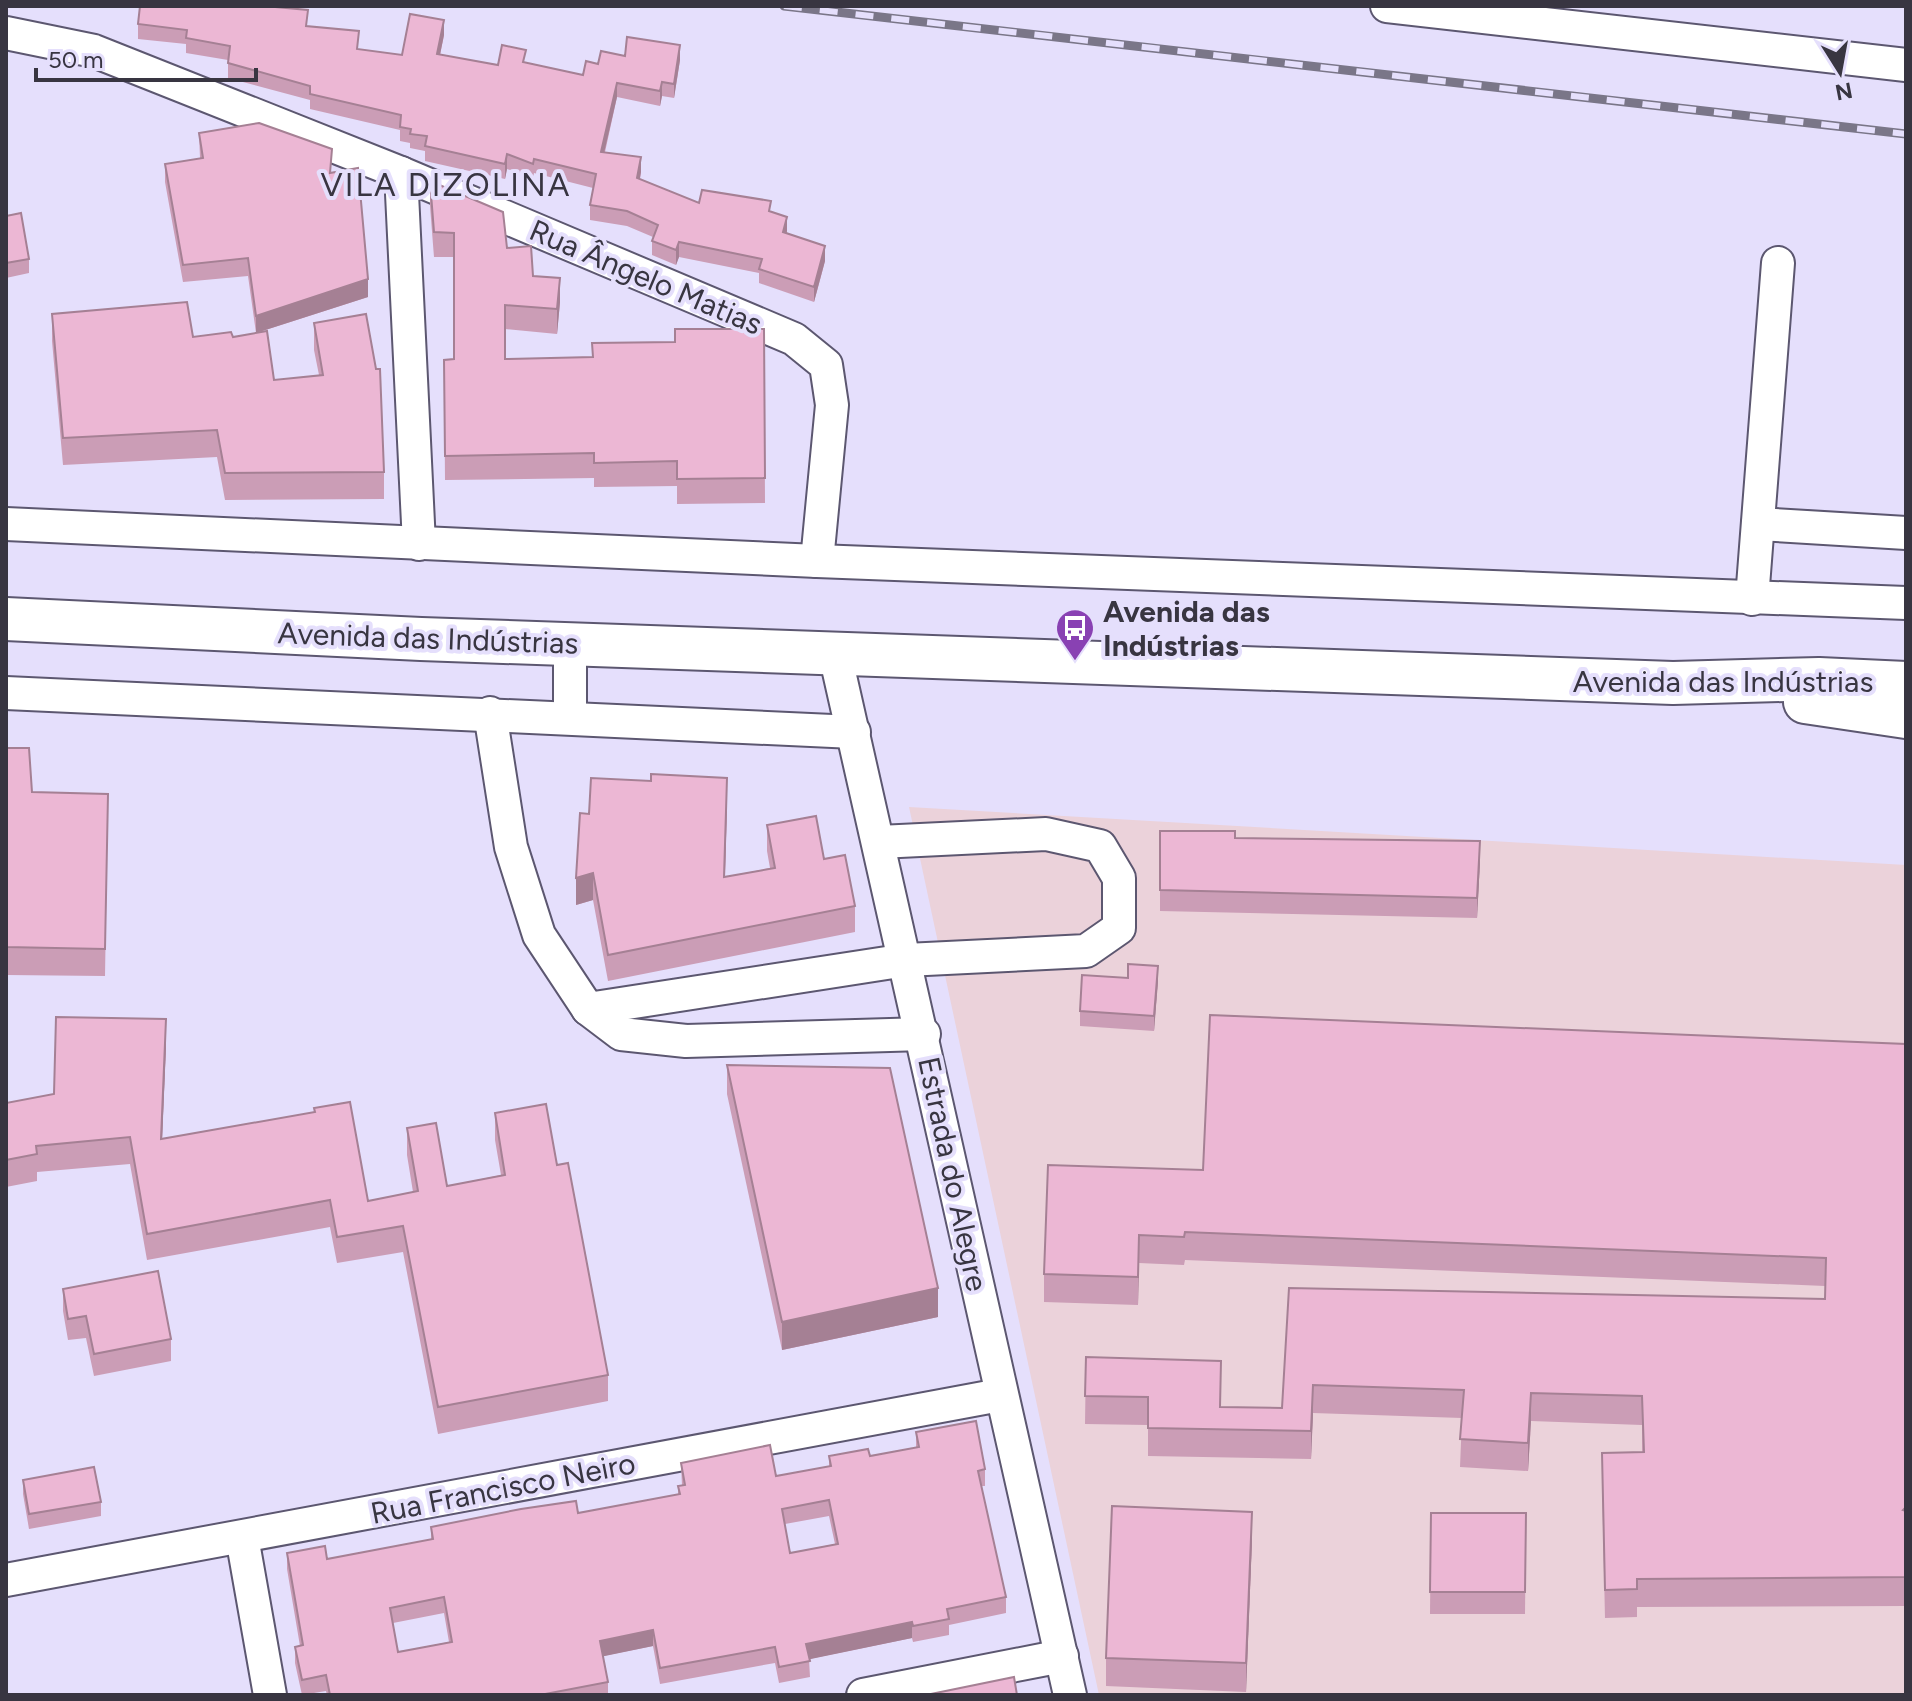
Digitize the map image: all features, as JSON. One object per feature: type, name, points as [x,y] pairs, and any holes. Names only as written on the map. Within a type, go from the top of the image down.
[{"type":"main road","name":"Avenida das Indústrias","points":[[6,619],[570,644],[1673,683],[1819,679],[1906,683]]},
{"type":"main road","points":[[1673,683],[1906,717]]},
{"type":"street","points":[[1387,6],[1906,65]]},
{"type":"street","name":"Rua Ângelo Matias","points":[[6,33],[94,51],[401,173],[794,339],[826,365],[832,405],[817,561]]},
{"type":"street","points":[[401,173],[419,544]]},
{"type":"street","points":[[1752,599],[1778,263]]},
{"type":"street","points":[[6,524],[817,561],[1906,603]]},
{"type":"street","points":[[1758,524],[1906,533]]},
{"type":"street","points":[[570,644],[570,716]]},
{"type":"street","name":"Estrada do Alegre","points":[[835,654],[924,1034],[1000,1395],[1070,1695]]},
{"type":"street","points":[[6,693],[570,716],[854,732]]},
{"type":"street","points":[[490,713],[511,847],[539,935],[588,1009],[621,1034],[686,1041],[924,1034]]},
{"type":"street","points":[[588,1009],[906,960],[1086,951],[1119,928],[1119,878],[1100,846],[1046,834],[879,842]]},
{"type":"street","name":"Rua Francisco Neiro","points":[[6,1580],[1000,1395]]},
{"type":"street","points":[[242,1537],[270,1695]]},
{"type":"street","points":[[863,1695],[1062,1656]]},
{"type":"shaded area","points":[[909,807],[1906,865],[1906,1695],[1099,1695]]},
{"type":"building","points":[[140,6],[276,6],[308,10],[306,26],[359,31],[357,49],[402,55],[410,14],[444,20],[437,54],[498,65],[502,45],[526,50],[523,62],[583,75],[586,61],[598,64],[601,51],[625,56],[627,37],[680,45],[674,84],[662,82],[660,91],[617,83],[601,152],[641,157],[637,178],[699,203],[702,190],[771,201],[769,211],[787,217],[783,232],[825,246],[814,287],[759,269],[762,259],[679,242],[676,250],[652,241],[658,225],[627,211],[590,205],[596,174],[534,159],[533,164],[507,154],[505,164],[425,146],[427,136],[410,134],[411,129],[400,127],[401,115],[310,94],[310,86],[228,63],[230,46],[186,38],[187,30],[138,24]]},
{"type":"building","points":[[259,123],[332,149],[330,173],[358,168],[368,279],[256,316],[248,258],[183,265],[165,164],[203,158],[199,133]]},
{"type":"building","points":[[430,181],[503,212],[507,248],[531,246],[533,276],[560,278],[557,309],[505,305],[505,359],[593,357],[592,343],[675,342],[675,329],[764,329],[765,478],[677,479],[677,461],[594,463],[594,453],[445,456],[444,360],[454,359],[454,233],[434,232]]},
{"type":"building","points":[[21,213],[29,259],[6,263],[6,216]]},
{"type":"building","points":[[187,302],[193,337],[231,332],[233,337],[267,331],[274,380],[323,375],[314,323],[366,314],[376,369],[380,369],[384,472],[225,473],[217,430],[63,438],[52,314]]},
{"type":"building","points":[[6,748],[29,748],[32,792],[108,794],[105,949],[6,947]]},
{"type":"building","points":[[651,774],[727,778],[724,877],[775,868],[767,825],[816,816],[824,859],[845,855],[855,906],[608,955],[593,873],[576,878],[580,813],[589,814],[591,778],[651,781]]},
{"type":"building","points":[[1160,831],[1235,831],[1235,838],[1480,841],[1477,898],[1160,890]]},
{"type":"building","points":[[1128,964],[1158,966],[1154,1016],[1080,1011],[1082,975],[1128,978]]},
{"type":"building","points":[[1210,1015],[1906,1044],[1906,1507],[1903,1510],[1906,1511],[1906,1577],[1637,1579],[1637,1589],[1605,1590],[1602,1453],[1644,1452],[1642,1396],[1531,1393],[1528,1443],[1460,1439],[1464,1390],[1313,1385],[1311,1431],[1148,1428],[1148,1397],[1085,1396],[1086,1357],[1221,1361],[1220,1407],[1282,1408],[1289,1288],[1825,1299],[1826,1258],[1185,1232],[1184,1237],[1139,1235],[1138,1277],[1044,1274],[1048,1165],[1203,1170]]},
{"type":"building","points":[[56,1017],[166,1019],[161,1139],[315,1112],[314,1108],[350,1102],[368,1201],[418,1191],[407,1128],[436,1123],[447,1186],[505,1175],[495,1113],[546,1104],[557,1165],[568,1163],[608,1375],[438,1407],[403,1226],[337,1237],[330,1200],[147,1234],[130,1137],[36,1146],[37,1154],[6,1160],[6,1103],[54,1094]]},
{"type":"building","points":[[727,1065],[890,1068],[938,1288],[782,1322]]},
{"type":"building","points":[[158,1271],[171,1339],[94,1354],[86,1316],[68,1319],[63,1289]]},
{"type":"building","points":[[976,1421],[985,1469],[978,1471],[1006,1597],[947,1609],[949,1619],[913,1626],[912,1622],[806,1644],[810,1661],[779,1667],[775,1647],[660,1668],[653,1630],[600,1641],[608,1682],[540,1695],[330,1695],[326,1675],[302,1680],[295,1647],[303,1645],[287,1553],[325,1546],[327,1559],[433,1539],[431,1527],[521,1509],[576,1501],[578,1513],[680,1494],[678,1486],[685,1485],[681,1463],[770,1445],[776,1476],[831,1466],[829,1456],[868,1449],[870,1456],[919,1447],[916,1432]],"holes":[[[829,1500],[838,1544],[790,1553],[782,1509]],[[444,1597],[452,1642],[398,1652],[390,1608]]]},
{"type":"building","points":[[94,1467],[101,1502],[29,1514],[23,1480]]},
{"type":"building","points":[[1112,1506],[1252,1512],[1246,1663],[1106,1658]]},
{"type":"building","points":[[1431,1513],[1526,1513],[1525,1592],[1430,1592]]},
{"type":"building","points":[[1014,1677],[1017,1695],[926,1695]]},
{"type":"railway","points":[[784,6],[1906,134]]},
{"type":"place","name":"Avenida das Indústrias","points":[[1075,662]]},
{"type":"district","name":"VILA DIZOLINA","points":[[446,185]]}]
